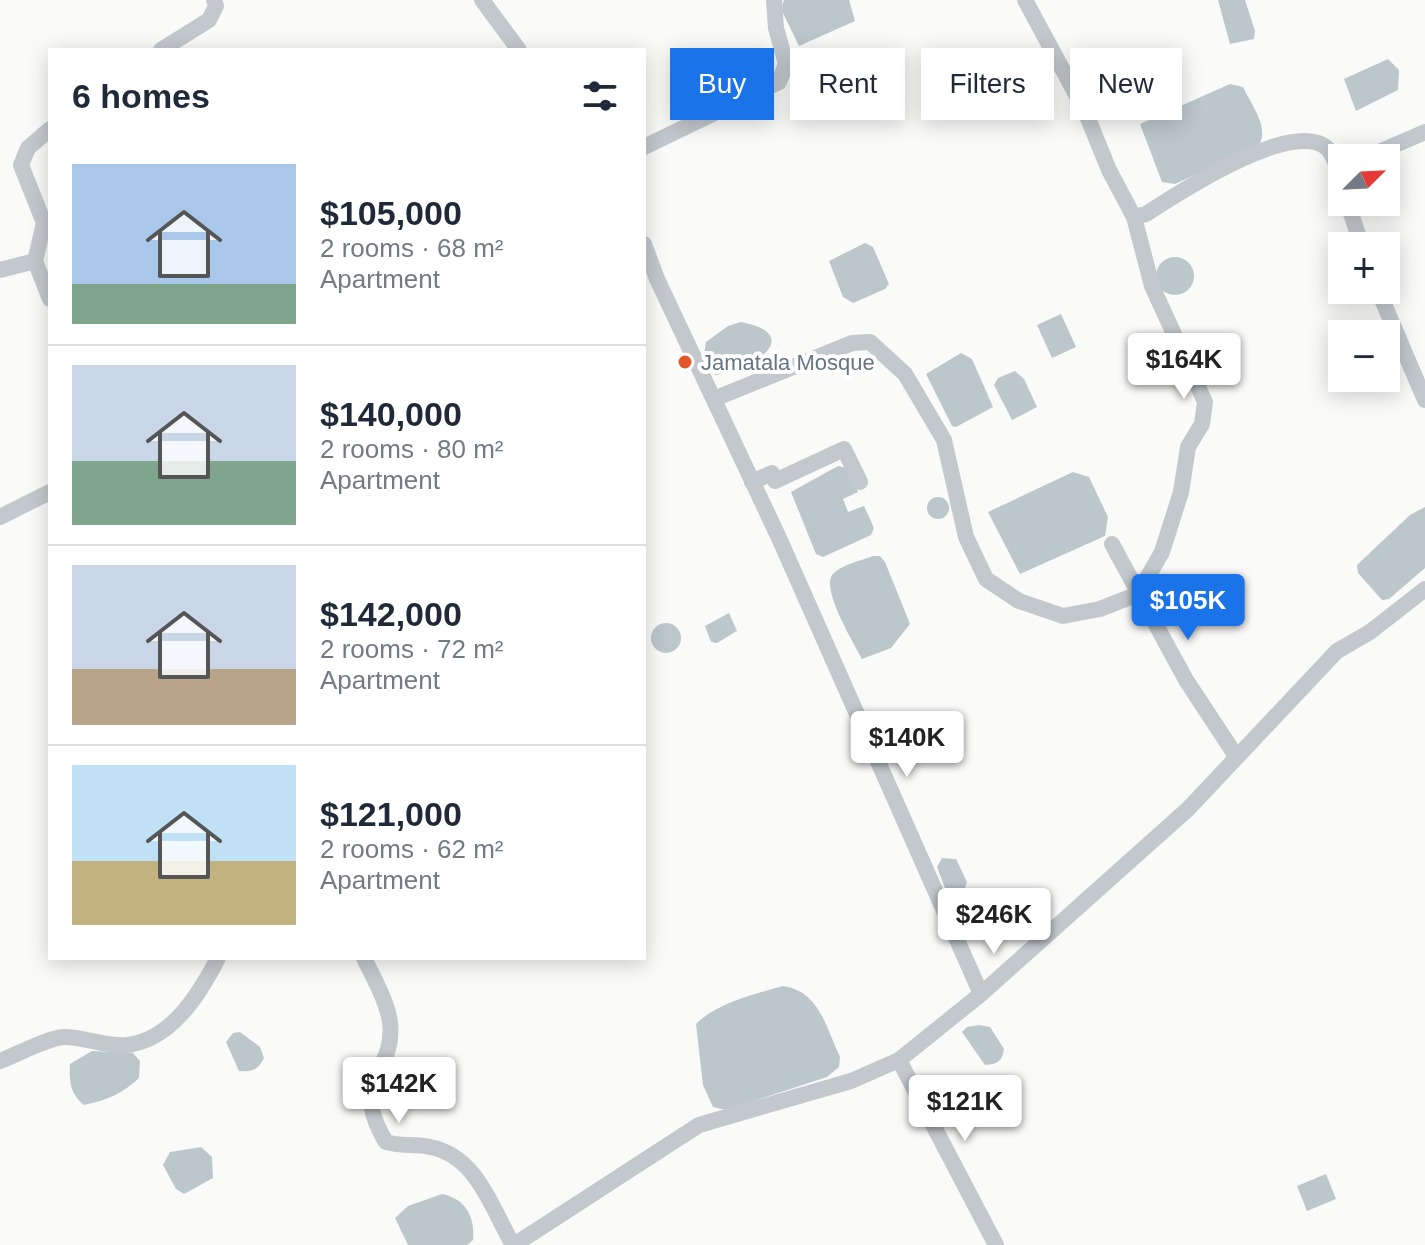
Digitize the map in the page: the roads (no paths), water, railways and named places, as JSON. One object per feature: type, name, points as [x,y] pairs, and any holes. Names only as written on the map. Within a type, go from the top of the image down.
[{"type":"street","points":[[164,48],[209,20],[216,6],[214,0]]},
{"type":"street","points":[[482,0],[518,48]]},
{"type":"street","points":[[646,146],[779,82],[786,64],[776,28],[774,0]]},
{"type":"street","points":[[714,399],[852,343],[870,342],[905,374],[944,440],[966,537],[986,579],[1019,601],[1063,616],[1100,609],[1138,594],[1162,552],[1181,492],[1188,447],[1202,424],[1205,402],[1152,286],[1134,217],[1109,170],[1085,111],[1025,0]]},
{"type":"street","points":[[48,131],[28,148],[21,165],[44,223],[35,261],[48,294]]},
{"type":"street","points":[[1397,144],[1425,132]]},
{"type":"street","points":[[1134,217],[1146,214],[1247,156],[1294,141],[1314,142],[1328,150]]},
{"type":"street","points":[[646,249],[981,994]]},
{"type":"street","points":[[0,270],[35,261]]},
{"type":"street","points":[[1384,304],[1425,400]]},
{"type":"street","points":[[752,482],[772,473],[775,481],[844,449],[860,482]]},
{"type":"street","points":[[0,517],[48,493]]},
{"type":"street","points":[[1112,544],[1186,680],[1236,756]]},
{"type":"street","points":[[365,960],[390,1022],[388,1042],[371,1092],[371,1117],[386,1142],[428,1146],[458,1156],[470,1168],[513,1245],[699,1125],[851,1081],[899,1060],[981,994],[1188,809],[1337,651],[1370,632],[1425,589]]},
{"type":"street","points":[[0,1061],[64,1037],[125,1045],[155,1037],[172,1023],[217,960]]},
{"type":"street","points":[[899,1060],[996,1245]]},
{"type":"place","name":"Jamatala Mosque","points":[[685,362]]}]
